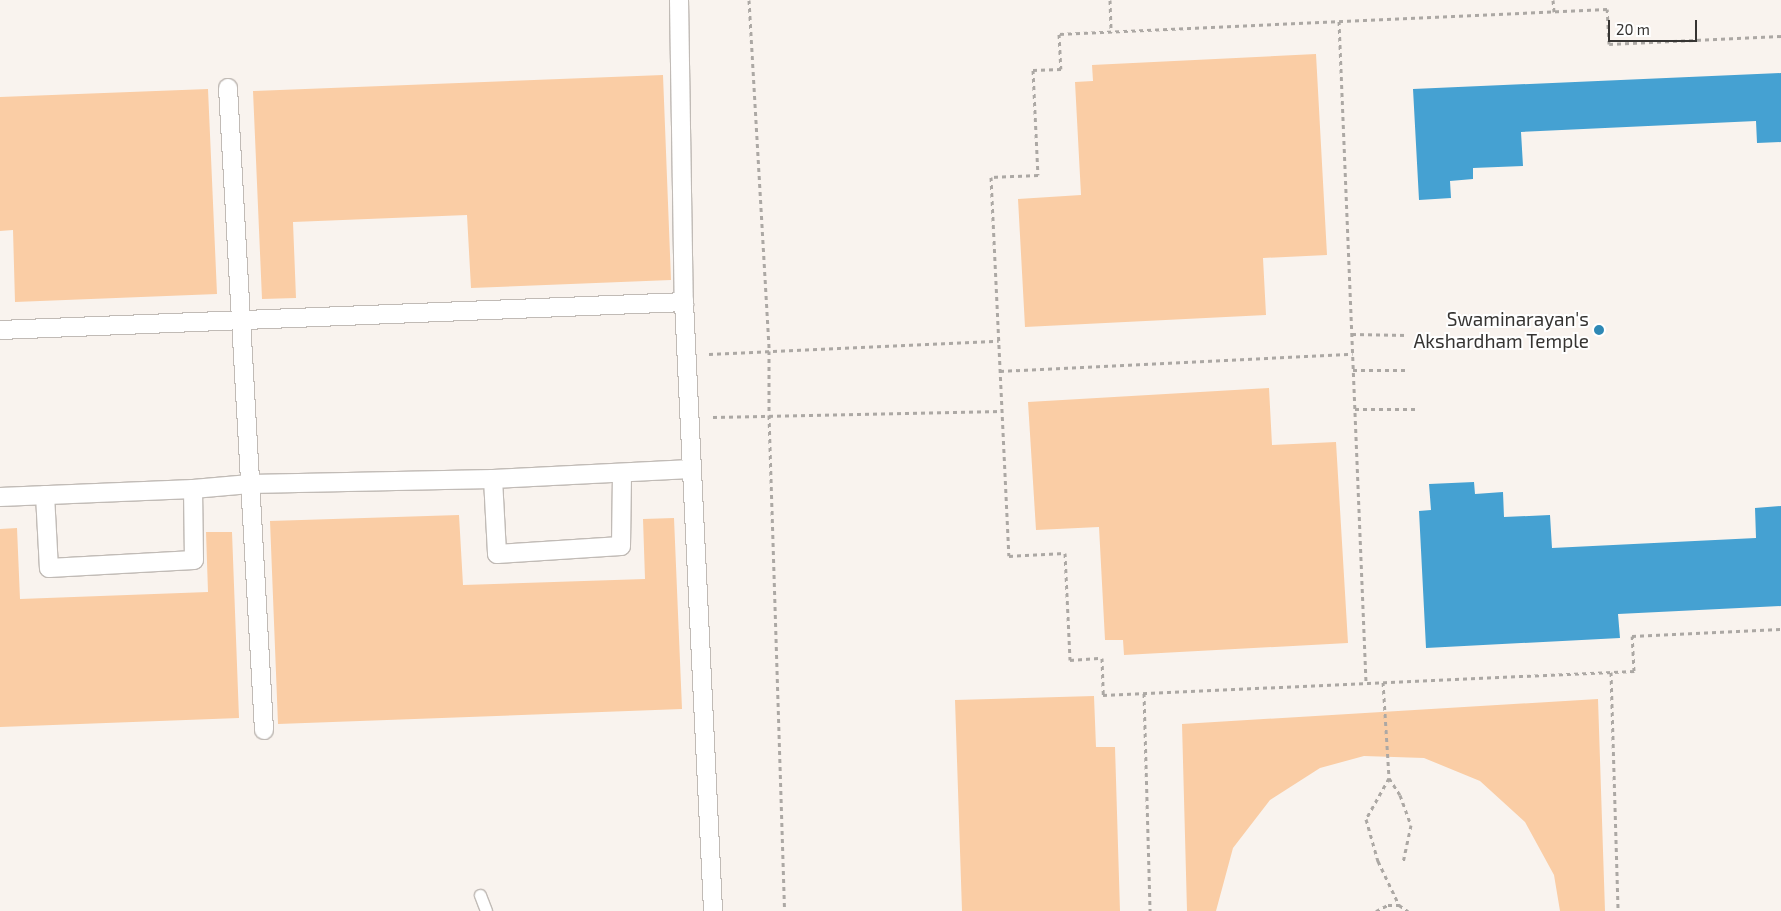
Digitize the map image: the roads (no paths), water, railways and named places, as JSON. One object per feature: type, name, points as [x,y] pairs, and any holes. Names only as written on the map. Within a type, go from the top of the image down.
[{"type":"street","points":[[679,0],[684,302],[713,911]]},
{"type":"street","points":[[228,88],[264,730]]},
{"type":"street","points":[[0,330],[684,302]]},
{"type":"street","points":[[0,497],[193,489],[250,484],[493,479],[622,474],[691,469]]},
{"type":"street","points":[[493,479],[497,554],[621,546],[622,474]]},
{"type":"street","points":[[45,495],[49,568],[194,560],[193,489]]},
{"type":"lane","points":[[480,895],[486,911]]},
{"type":"water","points":[[1781,73],[1781,142],[1757,143],[1756,121],[1521,132],[1523,166],[1473,168],[1473,179],[1450,181],[1451,198],[1419,200],[1413,89]]},
{"type":"water","points":[[1474,482],[1475,494],[1503,492],[1504,517],[1550,515],[1552,548],[1756,538],[1755,508],[1781,506],[1781,606],[1618,614],[1620,638],[1426,648],[1419,511],[1431,510],[1429,484]]},
{"type":"place","name":"Swaminarayan's Akshardham Temple","points":[[1599,330]]}]
